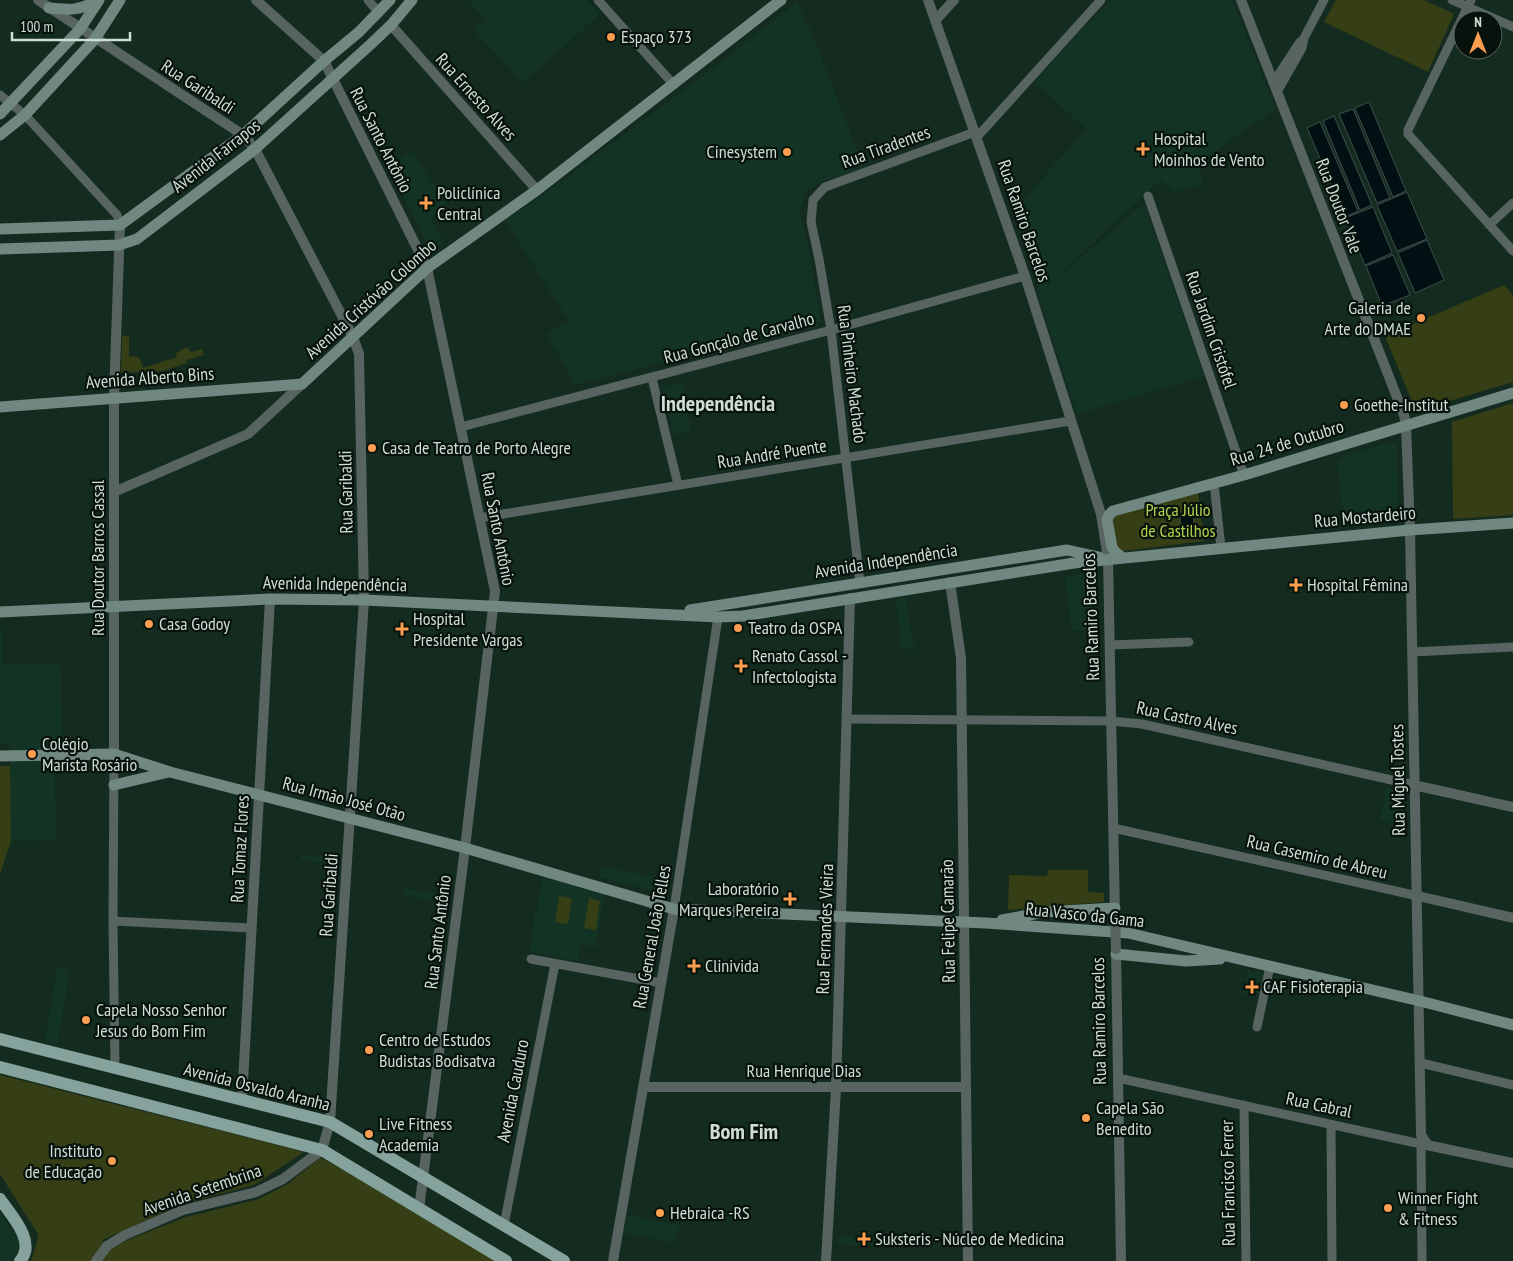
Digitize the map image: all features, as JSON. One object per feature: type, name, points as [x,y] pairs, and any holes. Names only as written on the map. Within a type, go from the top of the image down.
[{"type":"main road","points":[[49,8],[72,10],[84,8],[98,0]]},
{"type":"main road","points":[[0,114],[80,29],[98,0]]},
{"type":"main road","points":[[0,135],[25,114],[95,39],[120,0]]},
{"type":"main road","name":"Avenida Farrapos","points":[[120,226],[243,136],[379,13],[390,0]]},
{"type":"main road","name":"Avenida Farrapos","points":[[0,249],[119,245],[137,239],[254,149],[332,80],[390,25],[412,0]]},
{"type":"main road","name":"Avenida Cristóvão Colombo","points":[[302,384],[427,268],[537,190],[781,0]]},
{"type":"main road","points":[[49,89],[56,71],[80,45],[80,29]]},
{"type":"main road","points":[[0,229],[120,226]]},
{"type":"main road","name":"Avenida Alberto Bins","points":[[0,407],[302,384]]},
{"type":"main road","name":"Rua 24 de Outubro","points":[[1214,483],[1513,393]]},
{"type":"main road","points":[[1113,511],[1214,483]]},
{"type":"main road","name":"Rua Ramiro Barcelos","points":[[1113,511],[1107,520],[1112,548],[1122,558]]},
{"type":"main road","name":"Rua Mostardeiro","points":[[1221,548],[1410,530],[1513,523]]},
{"type":"main road","name":"Avenida Independência","points":[[0,612],[270,598],[364,600],[718,617],[743,616],[950,582],[1108,559],[1221,548]]},
{"type":"main road","name":"Avenida Independência","points":[[668,614],[1067,550],[1108,559]]},
{"type":"main road","name":"Rua Irmão José Otão","points":[[0,756],[114,754],[170,772],[465,848],[674,909]]},
{"type":"main road","points":[[114,785],[170,772]]},
{"type":"main road","name":"Rua Vasco da Gama","points":[[674,909],[986,922],[1128,934],[1513,1024]]},
{"type":"main road","points":[[986,922],[1045,912],[1115,913]]},
{"type":"main road","points":[[1116,951],[1186,961],[1234,958]]},
{"type":"main road","name":"Avenida Osvaldo Aranha","points":[[0,1038],[330,1122],[564,1261]]},
{"type":"main road","points":[[0,1067],[322,1150],[506,1261]]},
{"type":"main road","points":[[0,1199],[24,1234],[26,1249],[20,1261]]},
{"type":"street","name":"Rua Garibaldi","points":[[38,0],[243,136],[254,149],[353,337],[359,354],[364,600],[330,1122]]},
{"type":"street","name":"Rua Santo Antônio","points":[[256,0],[324,61],[427,268],[495,591],[465,848],[419,1209]]},
{"type":"street","points":[[368,0],[379,13]]},
{"type":"street","points":[[598,0],[674,85]]},
{"type":"street","name":"Rua Tiradentes","points":[[813,200],[825,188],[985,127],[1101,0]]},
{"type":"street","name":"Rua Doutor Vale","points":[[1241,0],[1404,415],[1406,425]]},
{"type":"street","points":[[1275,87],[1324,0]]},
{"type":"street","points":[[1452,0],[1469,4],[1513,27]]},
{"type":"street","points":[[930,4],[950,4]]},
{"type":"street","name":"Rua Ramiro Barcelos","points":[[930,4],[1025,276],[1101,514],[1108,559],[1121,1261]]},
{"type":"street","points":[[935,21],[950,4]]},
{"type":"street","points":[[1469,4],[1408,130],[1408,134],[1513,251]]},
{"type":"street","name":"Rua Ernesto Alves","points":[[390,25],[537,190]]},
{"type":"street","points":[[0,95],[25,114],[117,215],[120,226]]},
{"type":"street","name":"Rua Jardim Cristófel","points":[[1148,196],[1244,474]]},
{"type":"street","name":"Rua Pinheiro Machado","points":[[813,200],[811,222],[820,259],[831,330],[860,583]]},
{"type":"street","points":[[1489,225],[1513,203]]},
{"type":"street","name":"Rua Doutor Barros Cassal","points":[[116,1068],[113,921],[114,397],[120,226]]},
{"type":"street","name":"Rua Gonçalo de Carvalho","points":[[461,427],[652,378],[1025,276]]},
{"type":"street","points":[[652,378],[678,486]]},
{"type":"street","name":"Avenida Cristóvão Colombo","points":[[114,492],[248,434],[302,384]]},
{"type":"street","name":"Rua André Puente","points":[[479,518],[1070,421]]},
{"type":"street","name":"Rua Miguel Tostes","points":[[1406,425],[1418,896],[1422,1261]]},
{"type":"street","points":[[1214,483],[1221,548]]},
{"type":"street","points":[[1101,514],[1113,511]]},
{"type":"street","name":"Rua Felipe Camarão","points":[[950,582],[961,658],[968,1261]]},
{"type":"street","name":"Rua Tomaz Flores","points":[[242,1100],[270,598]]},
{"type":"street","name":"Rua Fernandes Vieira","points":[[826,1261],[836,1088],[850,598]]},
{"type":"street","name":"Rua General João Telles","points":[[613,1261],[674,909],[718,617]]},
{"type":"street","points":[[1110,644],[1188,642]]},
{"type":"street","points":[[1412,652],[1513,647]]},
{"type":"street","name":"Rua Castro Alves","points":[[848,718],[1111,721],[1142,724],[1513,806]]},
{"type":"street","name":"Rua Casemiro de Abreu","points":[[1113,828],[1513,918]]},
{"type":"street","points":[[113,921],[251,928]]},
{"type":"street","points":[[531,959],[661,983]]},
{"type":"street","name":"Avenida Cauduro","points":[[504,1225],[555,964]]},
{"type":"street","points":[[1257,1027],[1270,966]]},
{"type":"street","points":[[1420,1063],[1513,1085]]},
{"type":"street","name":"Rua Cabral","points":[[1118,1078],[1331,1124],[1421,1141],[1513,1164]]},
{"type":"street","name":"Rua Henrique Dias","points":[[643,1087],[966,1087]]},
{"type":"street","name":"Rua Francisco Ferrer","points":[[1244,1105],[1246,1261]]},
{"type":"street","points":[[322,1150],[330,1122]]},
{"type":"street","points":[[1331,1124],[1332,1261]]},
{"type":"street","name":"Avenida Setembrina","points":[[96,1261],[106,1246],[125,1235],[184,1210],[256,1192],[283,1179],[322,1150]]},
{"type":"shaded area","points":[[468,0],[587,0],[600,14],[523,83],[473,29],[485,19]]},
{"type":"shaded area","name":"Hospital Moinhos de Vento","points":[[1110,0],[1232,0],[1276,109],[1198,164],[1203,185],[1174,192],[1160,180],[1048,286],[1144,203],[1204,376],[1077,414],[1038,296],[1042,292],[1013,212],[1086,129],[1034,81]]},
{"type":"shaded area","points":[[797,2],[812,34],[864,168],[818,183],[805,193],[800,213],[809,251],[821,322],[574,385],[566,367],[546,334],[569,321],[505,220],[547,192],[721,62]]},
{"type":"shaded area","points":[[1369,102],[1406,191],[1393,197],[1355,108]]},
{"type":"shaded area","points":[[1353,109],[1390,198],[1377,203],[1339,114]]},
{"type":"shaded area","points":[[1334,116],[1372,205],[1360,210],[1323,121]]},
{"type":"shaded area","points":[[1320,122],[1358,211],[1345,217],[1307,128]]},
{"type":"shaded area","name":"Policlínica Central","points":[[413,152],[448,207],[430,218],[444,243],[431,251],[388,166]]},
{"type":"shaded area","points":[[1407,192],[1427,239],[1397,251],[1377,205]]},
{"type":"shaded area","points":[[1373,207],[1392,253],[1365,265],[1345,218]]},
{"type":"shaded area","points":[[1427,240],[1444,280],[1415,293],[1398,253]]},
{"type":"shaded area","points":[[1393,255],[1410,295],[1382,306],[1366,266]]},
{"type":"shaded area","points":[[683,382],[690,431],[673,435],[663,387]]},
{"type":"shaded area","points":[[1385,443],[1397,443],[1398,506],[1357,519],[1343,521],[1337,459]]},
{"type":"shaded area","points":[[1187,513],[1192,515],[1194,520],[1192,525],[1187,527],[1182,525],[1180,520],[1182,515]]},
{"type":"shaded area","points":[[1095,572],[1096,630],[1072,630],[1065,577]]},
{"type":"shaded area","points":[[906,597],[914,650],[910,651],[909,647],[900,646],[896,599]]},
{"type":"shaded area","name":"Colégio Marista Rosário","points":[[0,630],[2,630],[3,665],[61,665],[62,742],[54,742],[56,840],[11,841],[0,874],[10,766],[9,743],[0,743]]},
{"type":"shaded area","points":[[1387,788],[1404,792],[1397,824],[1380,820]]},
{"type":"shaded area","points":[[301,855],[338,858],[337,863],[301,861]]},
{"type":"shaded area","points":[[602,867],[668,879],[666,894],[600,877]]},
{"type":"shaded area","points":[[543,876],[604,895],[596,947],[581,945],[578,961],[530,952],[535,911],[538,911],[538,899]]},
{"type":"shaded area","points":[[404,889],[449,895],[448,902],[404,896]]},
{"type":"shaded area","points":[[57,968],[70,970],[58,1043],[45,1040]]},
{"type":"shaded area","name":"CAF Fisioterapia","points":[[1248,970],[1263,973],[1258,997],[1243,994]]},
{"type":"shaded area","points":[[0,1212],[21,1243],[11,1261],[0,1261]]},
{"type":"shaded area","points":[[627,1215],[680,1225],[675,1243],[624,1233]]},
{"type":"shaded area","name":"Suksteris - Núcleo de Medicina","points":[[838,1237],[890,1237],[890,1245],[838,1245]]},
{"type":"green space","points":[[1336,0],[1424,0],[1453,14],[1428,72],[1324,22]]},
{"type":"green space","points":[[1504,285],[1513,295],[1513,382],[1416,411],[1385,336]]},
{"type":"green space","points":[[122,336],[129,336],[129,356],[139,357],[143,368],[177,357],[175,354],[187,347],[191,352],[202,349],[204,355],[186,360],[187,363],[163,371],[121,373]]},
{"type":"green space","points":[[1513,403],[1513,515],[1453,519],[1452,422]]},
{"type":"green space","name":"Praça Júlio de Castilhos","points":[[1198,492],[1204,541],[1123,551],[1115,547],[1111,521],[1117,514]]},
{"type":"green space","points":[[0,766],[10,766],[11,841],[0,874]]},
{"type":"green space","points":[[1048,870],[1088,870],[1088,892],[1104,893],[1104,902],[1008,910],[1009,875],[1047,876]]},
{"type":"green space","points":[[559,896],[572,898],[568,924],[555,922]]},
{"type":"green space","points":[[589,898],[600,901],[596,930],[584,928]]},
{"type":"green space","points":[[0,1075],[304,1152],[254,1185],[183,1204],[102,1240],[110,1250],[128,1240],[186,1217],[259,1199],[288,1184],[320,1158],[495,1261],[31,1261],[38,1234],[0,1174]]},
{"type":"place","name":"Espaço 373","points":[[611,37]]},
{"type":"place","name":"Hospital Moinhos de Vento","points":[[1143,149]]},
{"type":"place","name":"Cinesystem","points":[[787,152]]},
{"type":"place","name":"Policlínica Central","points":[[426,203]]},
{"type":"place","name":"Galeria de Arte do DMAE","points":[[1421,318]]},
{"type":"place","name":"Goethe-Institut","points":[[1344,405]]},
{"type":"place","name":"Casa de Teatro de Porto Alegre","points":[[372,448]]},
{"type":"place","name":"Hospital Fêmina","points":[[1296,585]]},
{"type":"place","name":"Casa Godoy","points":[[149,624]]},
{"type":"place","name":"Teatro da OSPA","points":[[738,628]]},
{"type":"place","name":"Hospital Presidente Vargas","points":[[402,629]]},
{"type":"place","name":"Renato Cassol - Infectologista","points":[[741,666]]},
{"type":"place","name":"Colégio Marista Rosário","points":[[32,754]]},
{"type":"place","name":"Laboratório Marques Pereira","points":[[790,899]]},
{"type":"place","name":"Clinivida","points":[[694,966]]},
{"type":"place","name":"CAF Fisioterapia","points":[[1252,987]]},
{"type":"place","name":"Capela Nosso Senhor Jesus do Bom Fim","points":[[86,1020]]},
{"type":"place","name":"Centro de Estudos Budistas Bodisatva","points":[[369,1050]]},
{"type":"place","name":"Capela São Benedito","points":[[1086,1118]]},
{"type":"place","name":"Live Fitness Academia","points":[[369,1134]]},
{"type":"place","name":"Instituto de Educação","points":[[112,1161]]},
{"type":"place","name":"Winner Fight & Fitness","points":[[1388,1208]]},
{"type":"place","name":"Hebraica -RS","points":[[660,1213]]},
{"type":"place","name":"Suksteris - Núcleo de Medicina","points":[[864,1239]]},
{"type":"district","name":"Independência","points":[[718,403]]},
{"type":"district","name":"Bom Fim","points":[[744,1131]]}]
